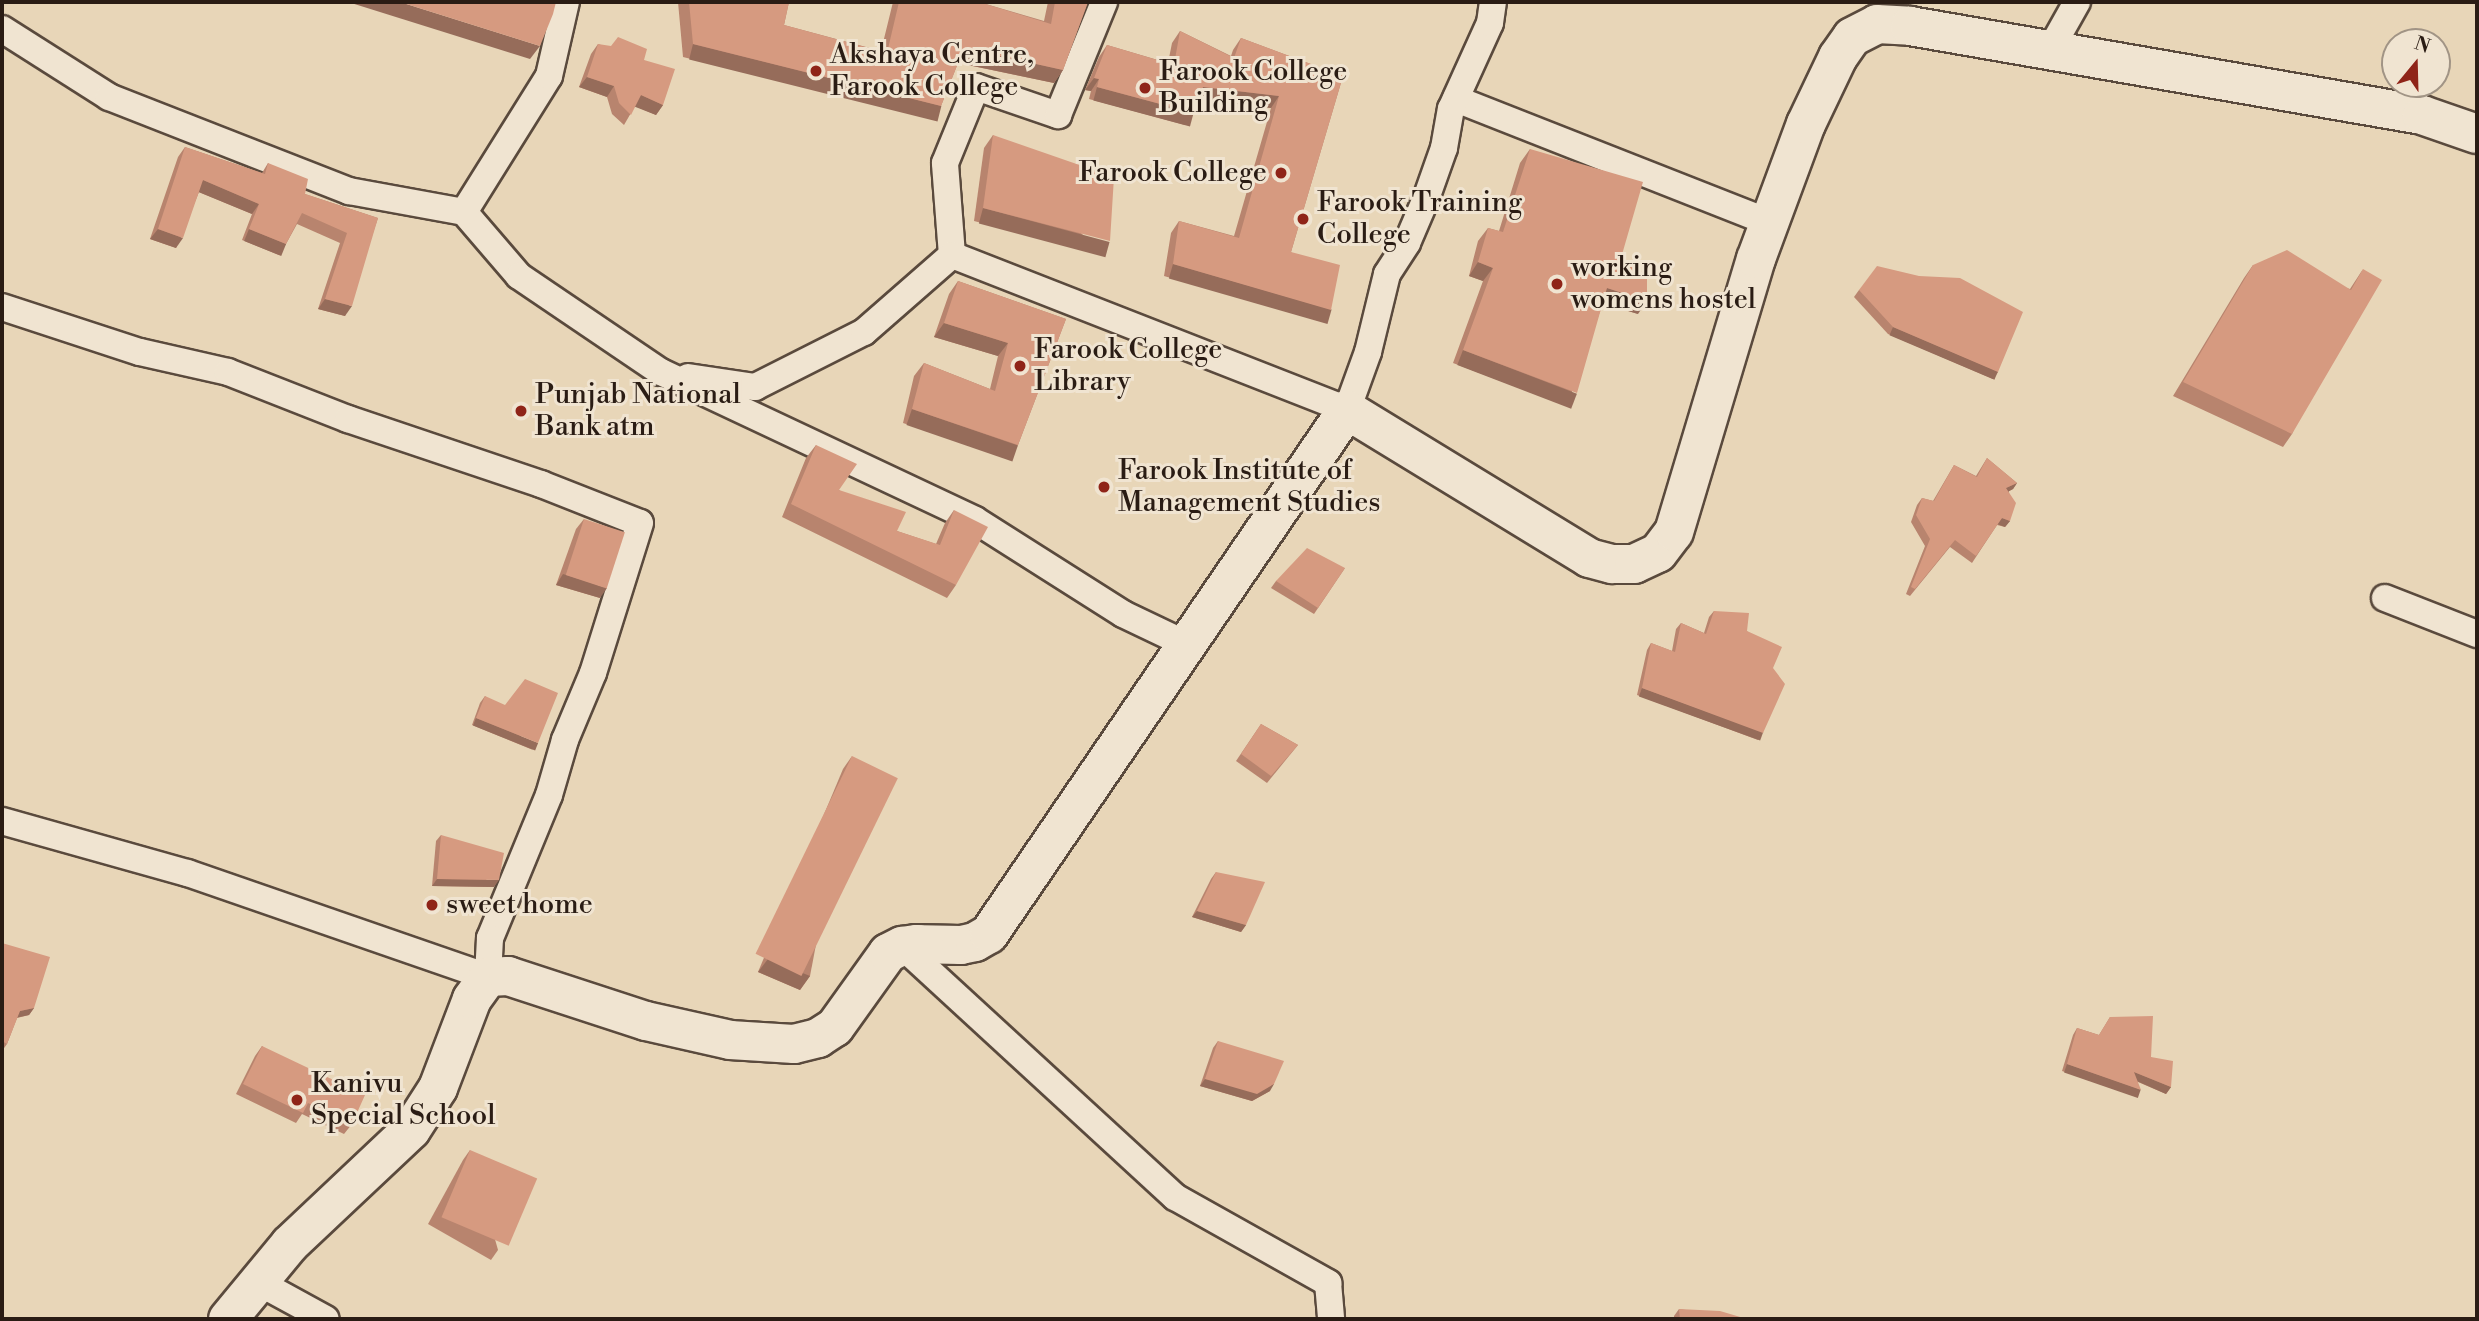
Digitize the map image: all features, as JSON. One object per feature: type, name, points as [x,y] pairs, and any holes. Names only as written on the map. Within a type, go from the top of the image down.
[{"type":"main road","points":[[228,1319],[290,1244],[411,1130],[438,1088],[472,999],[488,977],[508,976],[646,1021],[730,1040],[794,1044],[818,1038],[835,1027],[879,962],[902,946],[961,945],[975,942],[989,934],[1346,410],[1589,558],[1612,564],[1634,564],[1658,552],[1674,532],[1769,222],[1806,124],[1838,57],[1852,37],[1877,24],[1910,26],[2422,115],[2477,134]]},
{"type":"street","points":[[464,212],[549,76],[566,2]]},
{"type":"street","points":[[951,255],[945,163],[976,87],[1059,115],[1104,2]]},
{"type":"street","points":[[951,255],[1346,410],[1368,352],[1388,274],[1407,243],[1427,195],[1456,99],[1490,23],[1493,2]]},
{"type":"street","points":[[2050,50],[2077,2]]},
{"type":"street","points":[[2,29],[109,97],[349,191],[464,212],[519,276],[661,372],[975,520],[1123,614],[1188,645]]},
{"type":"street","points":[[1456,99],[1769,222]]},
{"type":"street","points":[[661,372],[755,387],[864,332],[951,255]]},
{"type":"street","points":[[2,307],[140,352],[228,372],[290,404],[348,419],[541,484],[640,523],[593,673],[565,740],[549,795],[490,938],[488,977],[187,873],[2,821]]},
{"type":"street","points":[[2385,598],[2477,634]]},
{"type":"street","points":[[902,946],[1175,1197],[1328,1283],[1331,1319]]},
{"type":"street","points":[[258,1282],[326,1319]]},
{"type":"building","points":[[400,2],[556,2],[540,46]]},
{"type":"building","points":[[689,2],[789,2],[784,25],[887,53],[899,2],[979,2],[1051,24],[1055,2],[1088,2],[1063,70],[964,48],[941,106],[693,44]]},
{"type":"building","points":[[1180,31],[1234,58],[1241,38],[1343,76],[1291,252],[1340,265],[1331,310],[1173,264],[1179,221],[1239,238],[1279,96],[1203,87],[1194,113],[1097,87],[1099,79],[1094,78],[1107,45],[1174,65]]},
{"type":"building","points":[[618,37],[647,49],[644,60],[675,69],[663,105],[641,95],[631,115],[619,103],[614,86],[587,77],[598,44],[611,46]]},
{"type":"building","points":[[993,135],[1114,177],[1110,241],[983,208]]},
{"type":"building","points":[[185,147],[265,174],[268,163],[308,179],[305,194],[378,218],[352,306],[325,299],[347,233],[302,213],[286,244],[249,229],[259,204],[203,180],[183,238],[158,229]]},
{"type":"building","name":"working womens hostel","points":[[1530,149],[1643,182],[1621,258],[1647,275],[1647,301],[1607,288],[1577,393],[1463,350],[1493,268],[1478,262],[1488,228],[1503,232]]},
{"type":"building","points":[[2287,250],[2351,290],[2363,269],[2382,280],[2292,434],[2183,382],[2253,265]]},
{"type":"building","points":[[1877,266],[1919,276],[1960,278],[2023,312],[1998,372],[1893,327],[1859,290]]},
{"type":"building","name":"Farook College Library","points":[[958,281],[1066,319],[1018,445],[912,409],[924,363],[995,391],[1008,343],[944,323]]},
{"type":"building","points":[[816,445],[857,464],[839,490],[906,512],[897,531],[940,545],[954,510],[988,527],[956,585],[791,504]]},
{"type":"building","points":[[1987,458],[2017,483],[2006,488],[2016,503],[2010,521],[2002,518],[1976,556],[1955,540],[1915,589],[1911,587],[1930,539],[1916,515],[1922,498],[1934,501],[1954,465],[1977,477]]},
{"type":"building","points":[[584,519],[625,532],[607,588],[566,575]]},
{"type":"building","points":[[1307,548],[1345,568],[1318,608],[1276,581]]},
{"type":"building","points":[[1714,611],[1749,613],[1747,631],[1782,647],[1773,668],[1785,684],[1763,733],[1642,688],[1651,643],[1675,652],[1681,623],[1706,634]]},
{"type":"building","points":[[525,679],[558,693],[538,743],[476,718],[485,696],[505,705]]},
{"type":"building","points":[[1261,724],[1298,745],[1271,776],[1241,754]]},
{"type":"building","points":[[852,756],[898,778],[801,976],[756,954]]},
{"type":"building","points":[[441,835],[504,853],[499,880],[437,879]]},
{"type":"building","points":[[1216,872],[1265,882],[1246,925],[1197,911]]},
{"type":"building","points":[[2,943],[50,957],[34,1008],[20,1011],[7,1044],[2,1041]]},
{"type":"building","points":[[2153,1016],[2151,1057],[2173,1061],[2171,1087],[2134,1072],[2141,1090],[2067,1064],[2077,1028],[2099,1035],[2110,1017]]},
{"type":"building","points":[[1218,1041],[1284,1061],[1274,1084],[1257,1094],[1205,1079]]},
{"type":"building","name":"Kanivu Special School","points":[[262,1046],[365,1095],[352,1124],[308,1103],[303,1113],[243,1084]]},
{"type":"building","points":[[470,1150],[537,1179],[509,1246],[441,1217]]},
{"type":"building","points":[[1679,1309],[1720,1311],[1747,1319],[1680,1319]]},
{"type":"place","name":"Akshaya Centre, Farook College","points":[[816,71]]},
{"type":"place","name":"Farook College Building","points":[[1145,88]]},
{"type":"place","name":"Farook College","points":[[1281,173]]},
{"type":"place","name":"Farook Training College","points":[[1303,219]]},
{"type":"place","name":"working womens hostel","points":[[1557,284]]},
{"type":"place","name":"Farook College Library","points":[[1020,366]]},
{"type":"place","name":"Punjab National Bank atm","points":[[521,411]]},
{"type":"place","name":"Farook Institute of Management Studies","points":[[1104,487]]},
{"type":"place","name":"sweet home","points":[[432,905]]},
{"type":"place","name":"Kanivu Special School","points":[[297,1100]]}]
